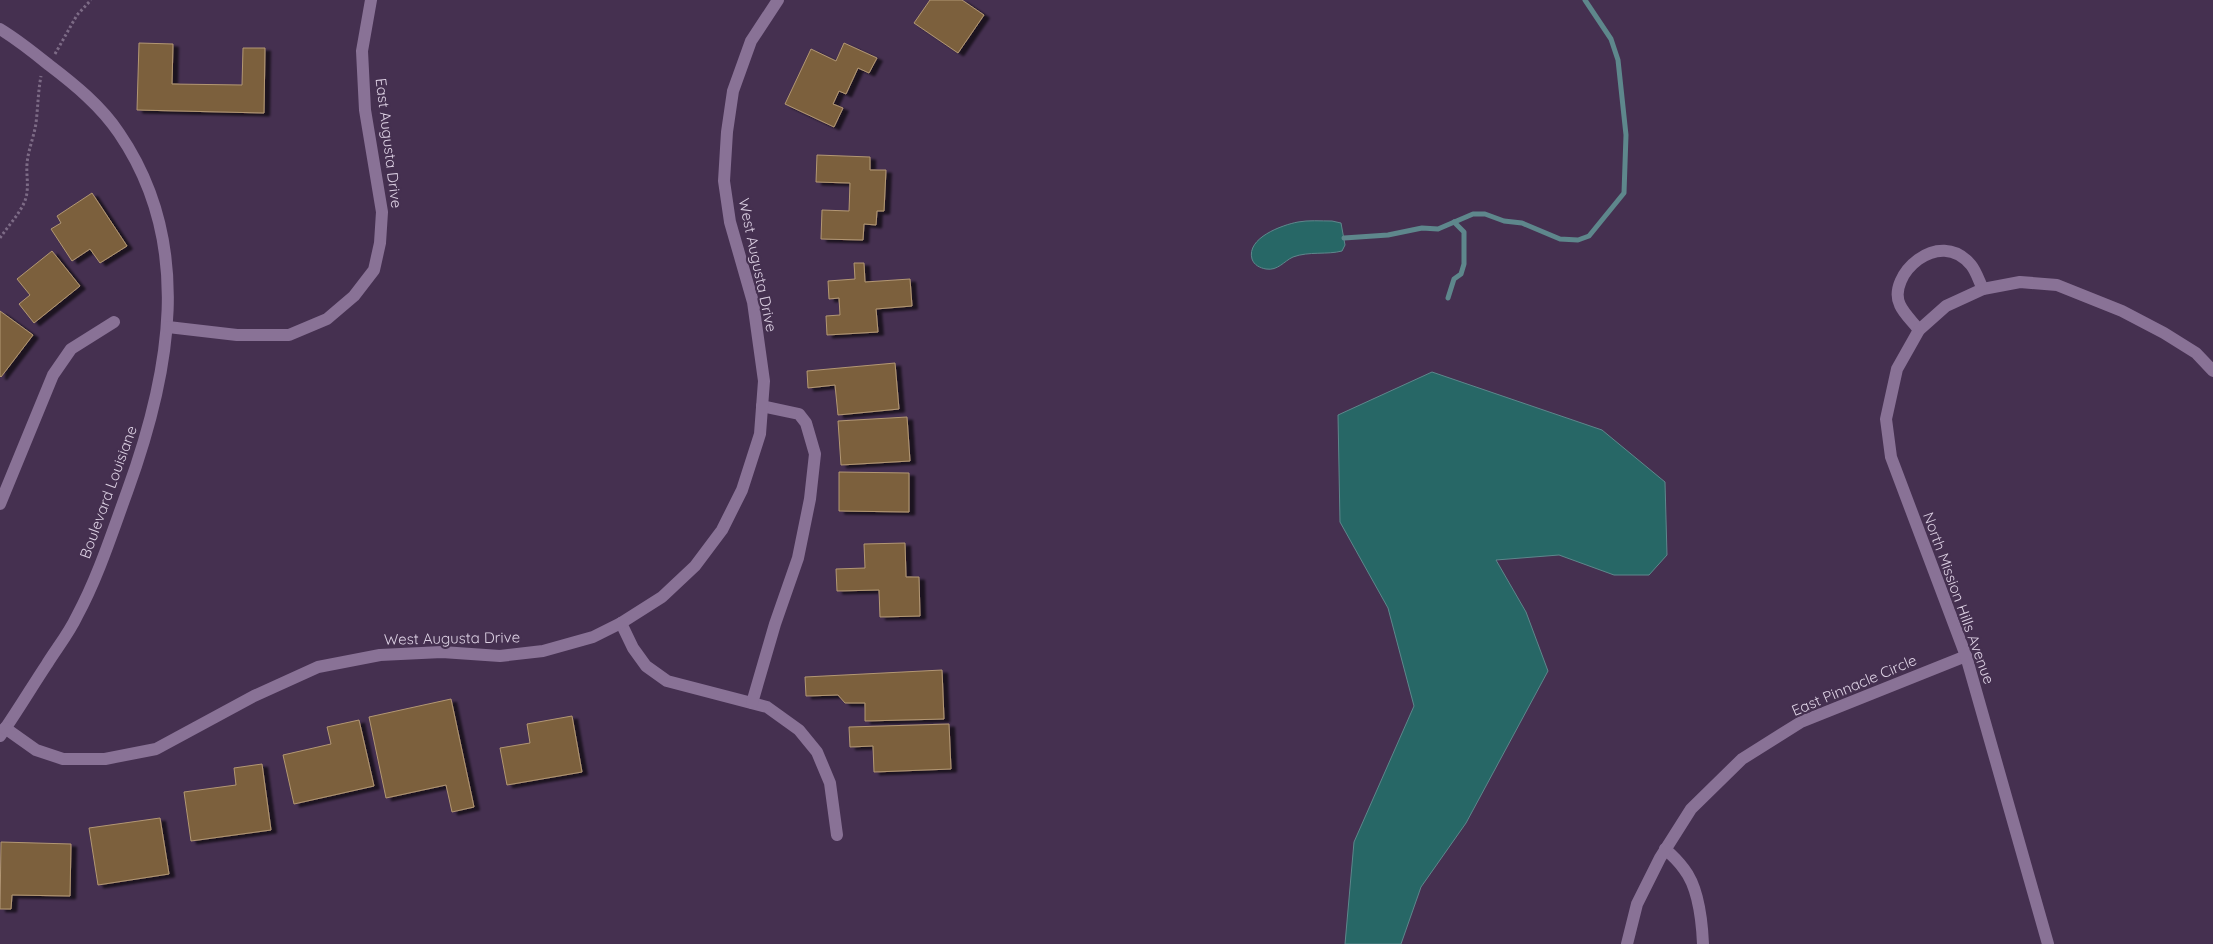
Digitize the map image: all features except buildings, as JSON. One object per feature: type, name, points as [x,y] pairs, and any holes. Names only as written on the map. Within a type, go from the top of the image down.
[{"type":"street","name":"East Augusta Drive","points":[[168,327],[237,335],[289,335],[327,319],[354,296],[374,270],[380,243],[382,212],[365,110],[362,51],[370,0]]},
{"type":"street","name":"West Augusta Drive","points":[[3,732],[36,750],[63,759],[106,759],[156,749],[254,696],[318,667],[380,655],[442,652],[500,656],[543,651],[593,637],[621,623],[662,597],[695,566],[722,530],[742,490],[760,434],[764,381],[753,302],[730,222],[724,181],[727,132],[733,92],[751,41],[778,0]]},
{"type":"street","name":"Boulevard Louisiane","points":[[0,29],[80,88],[119,132],[148,186],[165,249],[169,292],[168,327],[162,375],[145,444],[113,532],[77,616],[3,732]]},
{"type":"street","points":[[1919,330],[1899,304],[1899,286],[1907,270],[1925,254],[1943,249],[1961,257],[1971,265],[1983,289]]},
{"type":"street","name":"North Mission Hills Avenue","points":[[2048,944],[1966,656],[1890,457],[1886,419],[1897,369],[1919,330],[1946,306],[1983,289],[2020,282],[2057,285],[2122,311],[2164,333],[2196,353],[2213,371]]},
{"type":"street","points":[[0,504],[53,375],[71,349],[114,322]]},
{"type":"street","points":[[752,703],[775,624],[798,558],[810,499],[815,454],[806,423],[799,414],[762,406]]},
{"type":"street","points":[[621,623],[633,648],[646,666],[666,681],[767,707],[799,730],[817,752],[830,783],[837,835]]},
{"type":"street","name":"East Pinnacle Circle","points":[[1627,944],[1637,904],[1665,849],[1691,809],[1742,759],[1801,722],[1966,656]]},
{"type":"street","points":[[1665,849],[1685,869],[1692,881],[1701,919],[1702,944]]},
{"type":"path","points":[[51,60],[65,39],[76,15],[91,0]]},
{"type":"path","points":[[0,238],[16,217],[28,190],[27,165],[29,145],[36,124],[41,75]]},
{"type":"shaded area","points":[[1302,221],[1332,221],[1341,223],[1345,245],[1342,251],[1299,255],[1274,269],[1259,267],[1252,259],[1254,245],[1275,229]]},
{"type":"shaded area","points":[[1432,372],[1602,430],[1665,482],[1667,555],[1649,575],[1614,575],[1559,555],[1496,560],[1526,612],[1548,671],[1466,823],[1421,887],[1401,944],[1345,944],[1354,842],[1414,706],[1388,608],[1340,522],[1338,415]]},
{"type":"waterway","points":[[1344,238],[1388,235],[1422,228],[1438,229],[1473,214],[1485,214],[1504,221],[1522,223],[1560,239],[1578,240],[1589,236],[1624,193],[1626,135],[1618,60],[1611,39],[1585,0]]},
{"type":"waterway","points":[[1448,298],[1454,279],[1461,274],[1464,264],[1464,232],[1454,222]]}]
